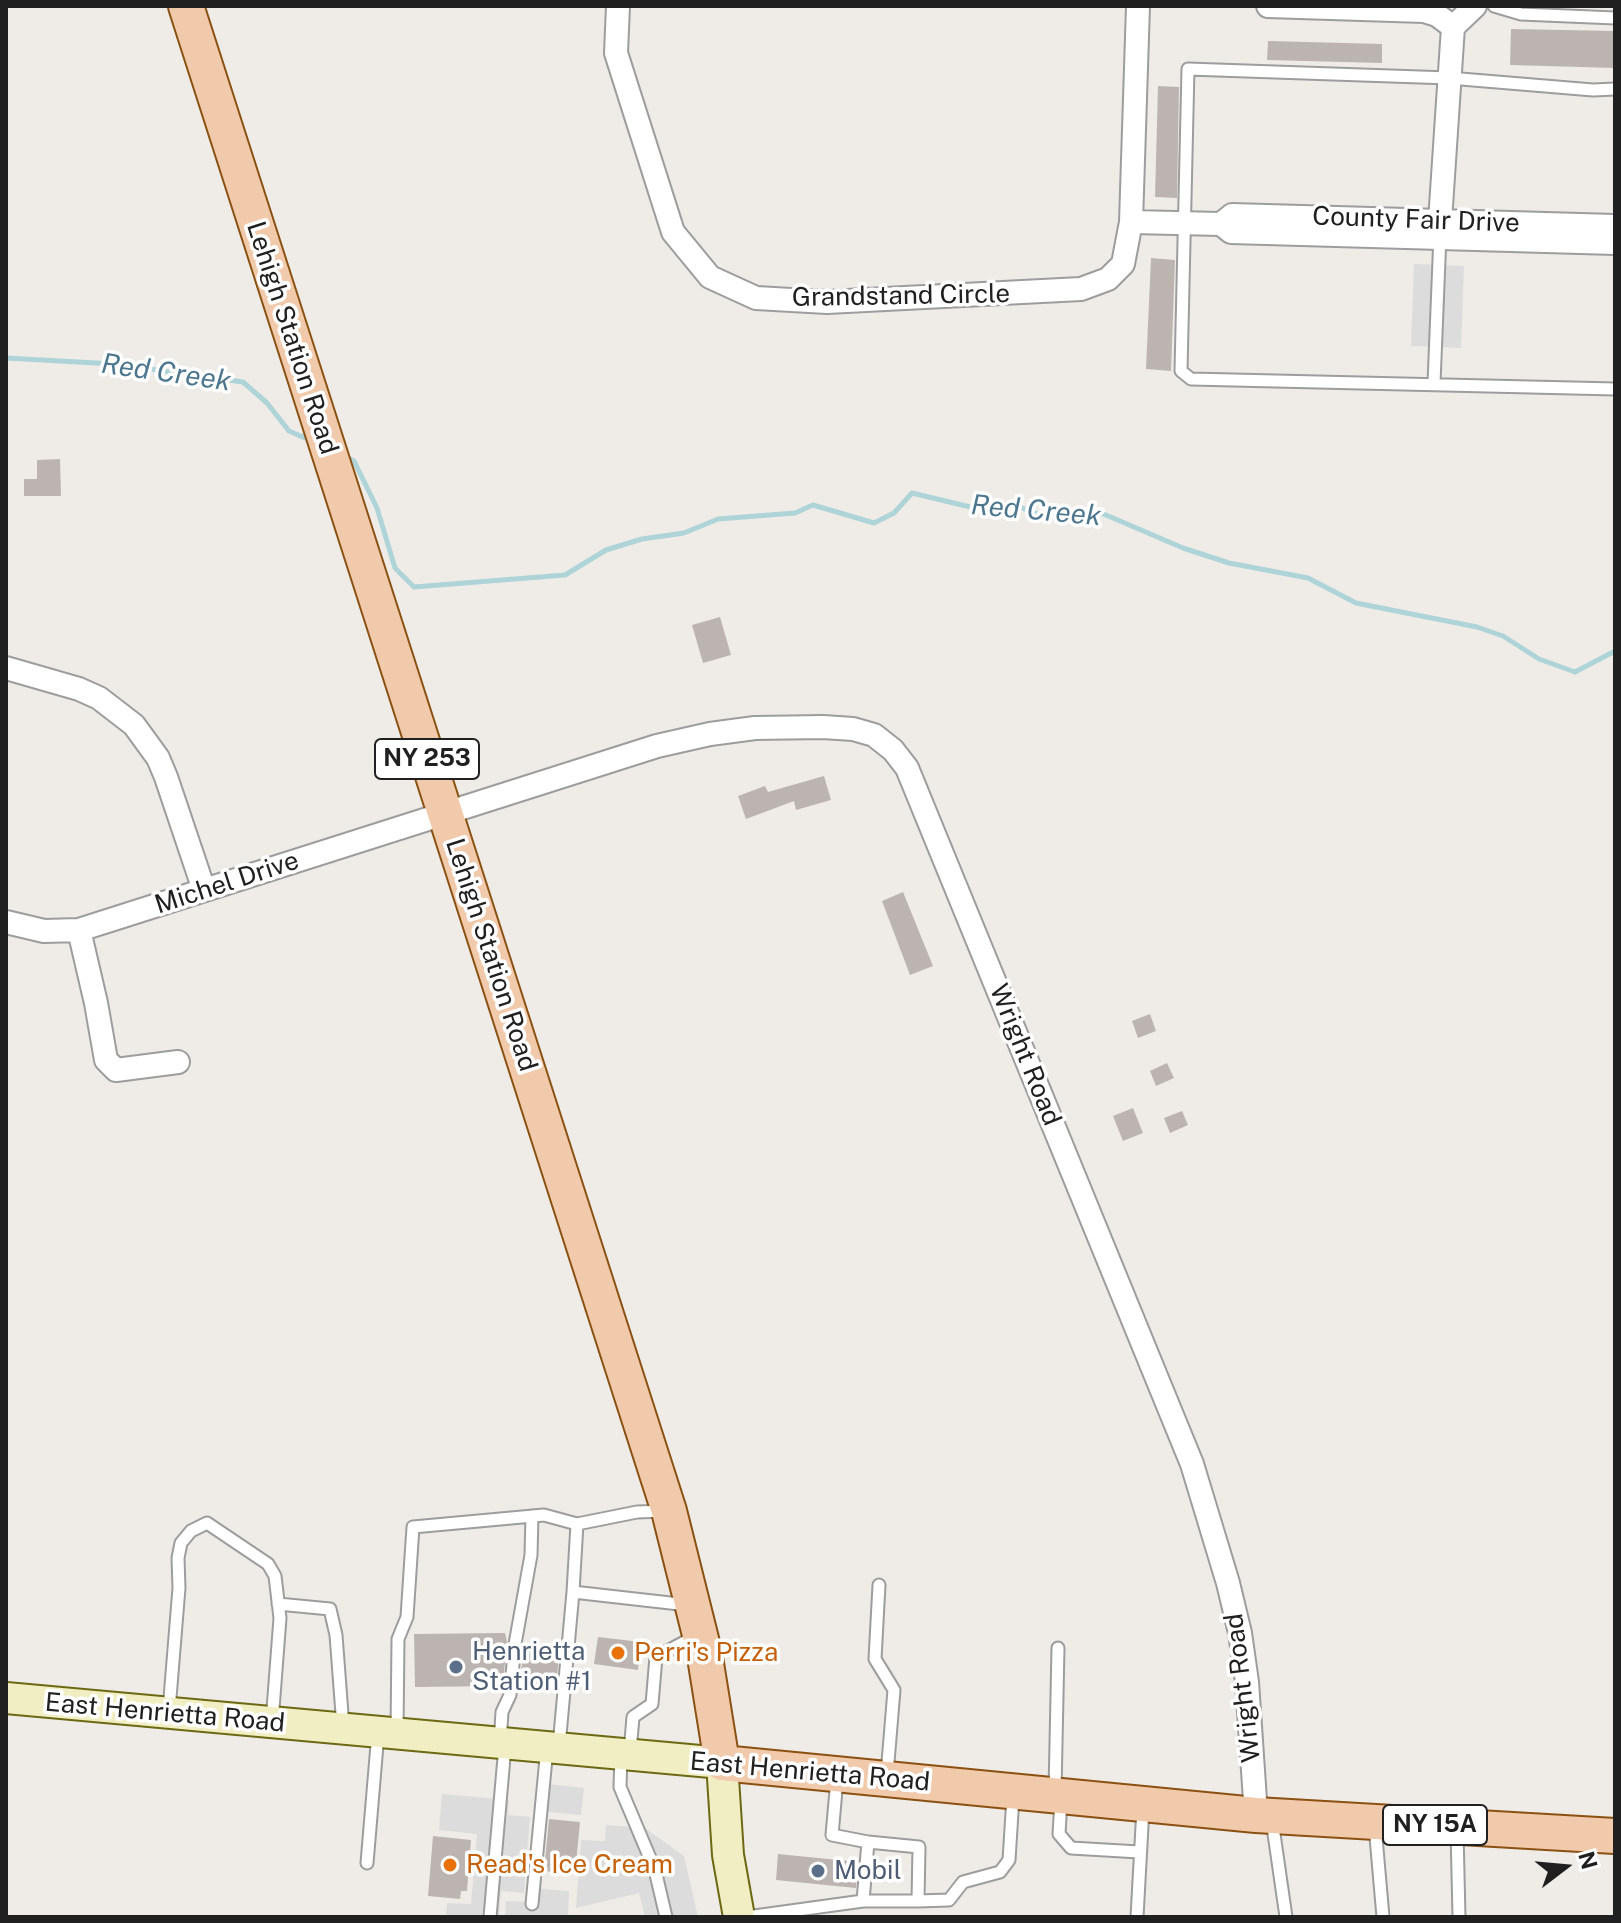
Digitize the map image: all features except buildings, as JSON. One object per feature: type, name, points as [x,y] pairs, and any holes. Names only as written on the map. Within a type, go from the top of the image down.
[{"type":"main road","name":"Lehigh Station Road","points":[[186,6],[669,1511],[696,1620],[722,1763],[728,1855],[739,1917]]},
{"type":"main road","name":"East Henrietta Road","points":[[6,1698],[1263,1815],[1615,1836]]},
{"type":"street","name":"Grandstand Circle","points":[[618,6],[616,53],[673,232],[710,277],[756,298],[827,302],[1081,289],[1108,279],[1123,264],[1131,222],[1138,6]]},
{"type":"street","points":[[1268,6],[1424,11],[1437,15],[1453,27]]},
{"type":"street","points":[[1440,228],[1453,27],[1475,6]]},
{"type":"street","name":"County Fair Drive","points":[[1131,222],[1221,224],[1232,215],[1615,243]]},
{"type":"street","name":"County Fair Drive","points":[[1440,228],[1615,226]]},
{"type":"street","points":[[6,668],[79,689],[99,698],[134,725],[162,768],[204,890]]},
{"type":"street","name":"Wright Road","points":[[445,813],[657,746],[710,734],[755,728],[853,729],[874,735],[893,750],[907,768],[1192,1464],[1240,1633],[1263,1815]]},
{"type":"street","name":"Michel Drive","points":[[6,922],[44,931],[79,930],[445,813]]},
{"type":"street","points":[[79,930],[106,1060],[116,1070],[178,1062]]},
{"type":"lane","points":[[1494,6],[1521,14],[1615,18]]},
{"type":"lane","points":[[1615,89],[1593,90],[1449,78],[1188,69],[1181,371],[1191,379],[1615,389]]},
{"type":"lane","points":[[1434,383],[1440,228]]},
{"type":"lane","points":[[367,1863],[398,1639],[407,1617],[413,1527],[544,1515],[577,1524],[637,1512],[669,1511]]},
{"type":"lane","points":[[490,1917],[502,1712],[510,1695],[515,1644],[531,1555],[532,1516]]},
{"type":"lane","points":[[168,1714],[181,1543],[191,1531],[207,1523],[268,1564],[275,1576],[280,1618],[272,1723]]},
{"type":"lane","points":[[532,1904],[573,1592],[577,1524]]},
{"type":"lane","points":[[879,1585],[875,1659],[894,1690],[886,1779]]},
{"type":"lane","points":[[573,1592],[696,1620]]},
{"type":"lane","points":[[278,1604],[330,1609],[336,1635],[344,1730]]},
{"type":"lane","points":[[666,1917],[655,1870],[620,1787],[633,1717],[652,1704],[656,1657],[696,1620]]},
{"type":"lane","points":[[1058,1648],[1059,1834],[1071,1848],[1139,1852]]},
{"type":"lane","points":[[837,1774],[832,1835],[919,1847],[918,1901]]},
{"type":"lane","points":[[747,1917],[863,1901],[949,1900],[963,1882],[1000,1872],[1009,1860],[1014,1791]]},
{"type":"lane","points":[[1137,1917],[1143,1804]]},
{"type":"lane","points":[[1263,1815],[1286,1917]]},
{"type":"lane","points":[[1375,1822],[1383,1917]]},
{"type":"lane","points":[[1457,1827],[1459,1917]]},
{"type":"lane","points":[[863,1901],[868,1842]]},
{"type":"shaded area","points":[[1414,264],[1464,266],[1461,348],[1411,346]]},
{"type":"shaded area","points":[[539,1783],[584,1788],[581,1815],[536,1811]]},
{"type":"shaded area","points":[[442,1794],[509,1800],[508,1815],[530,1817],[524,1893],[501,1891],[499,1917],[446,1917],[447,1903],[471,1904],[477,1834],[439,1830]]},
{"type":"shaded area","points":[[606,1825],[645,1828],[684,1856],[698,1917],[645,1917],[639,1893],[576,1908],[581,1840],[605,1841]]},
{"type":"shaded area","points":[[528,1888],[569,1891],[568,1917],[505,1917],[506,1901],[527,1902]]},
{"type":"waterway","name":"Red Creek","points":[[6,358],[114,364],[243,382],[267,403],[289,431],[305,438]]},
{"type":"waterway","name":"Red Creek","points":[[346,457],[354,461],[377,508],[395,568],[414,587],[565,575],[606,550],[642,539],[684,533],[718,519],[795,513],[813,505],[874,523],[894,513],[912,493],[987,511],[1009,503],[1038,514],[1099,512],[1183,548],[1229,563],[1308,578],[1356,603],[1477,627],[1503,636],[1539,659],[1575,672],[1615,651]]},
{"type":"place","name":"Perri's Pizza","points":[[618,1653]]},
{"type":"place","name":"Henrietta Station #1","points":[[456,1667]]},
{"type":"place","name":"Read's Ice Cream","points":[[450,1865]]},
{"type":"place","name":"Mobil","points":[[818,1871]]}]
